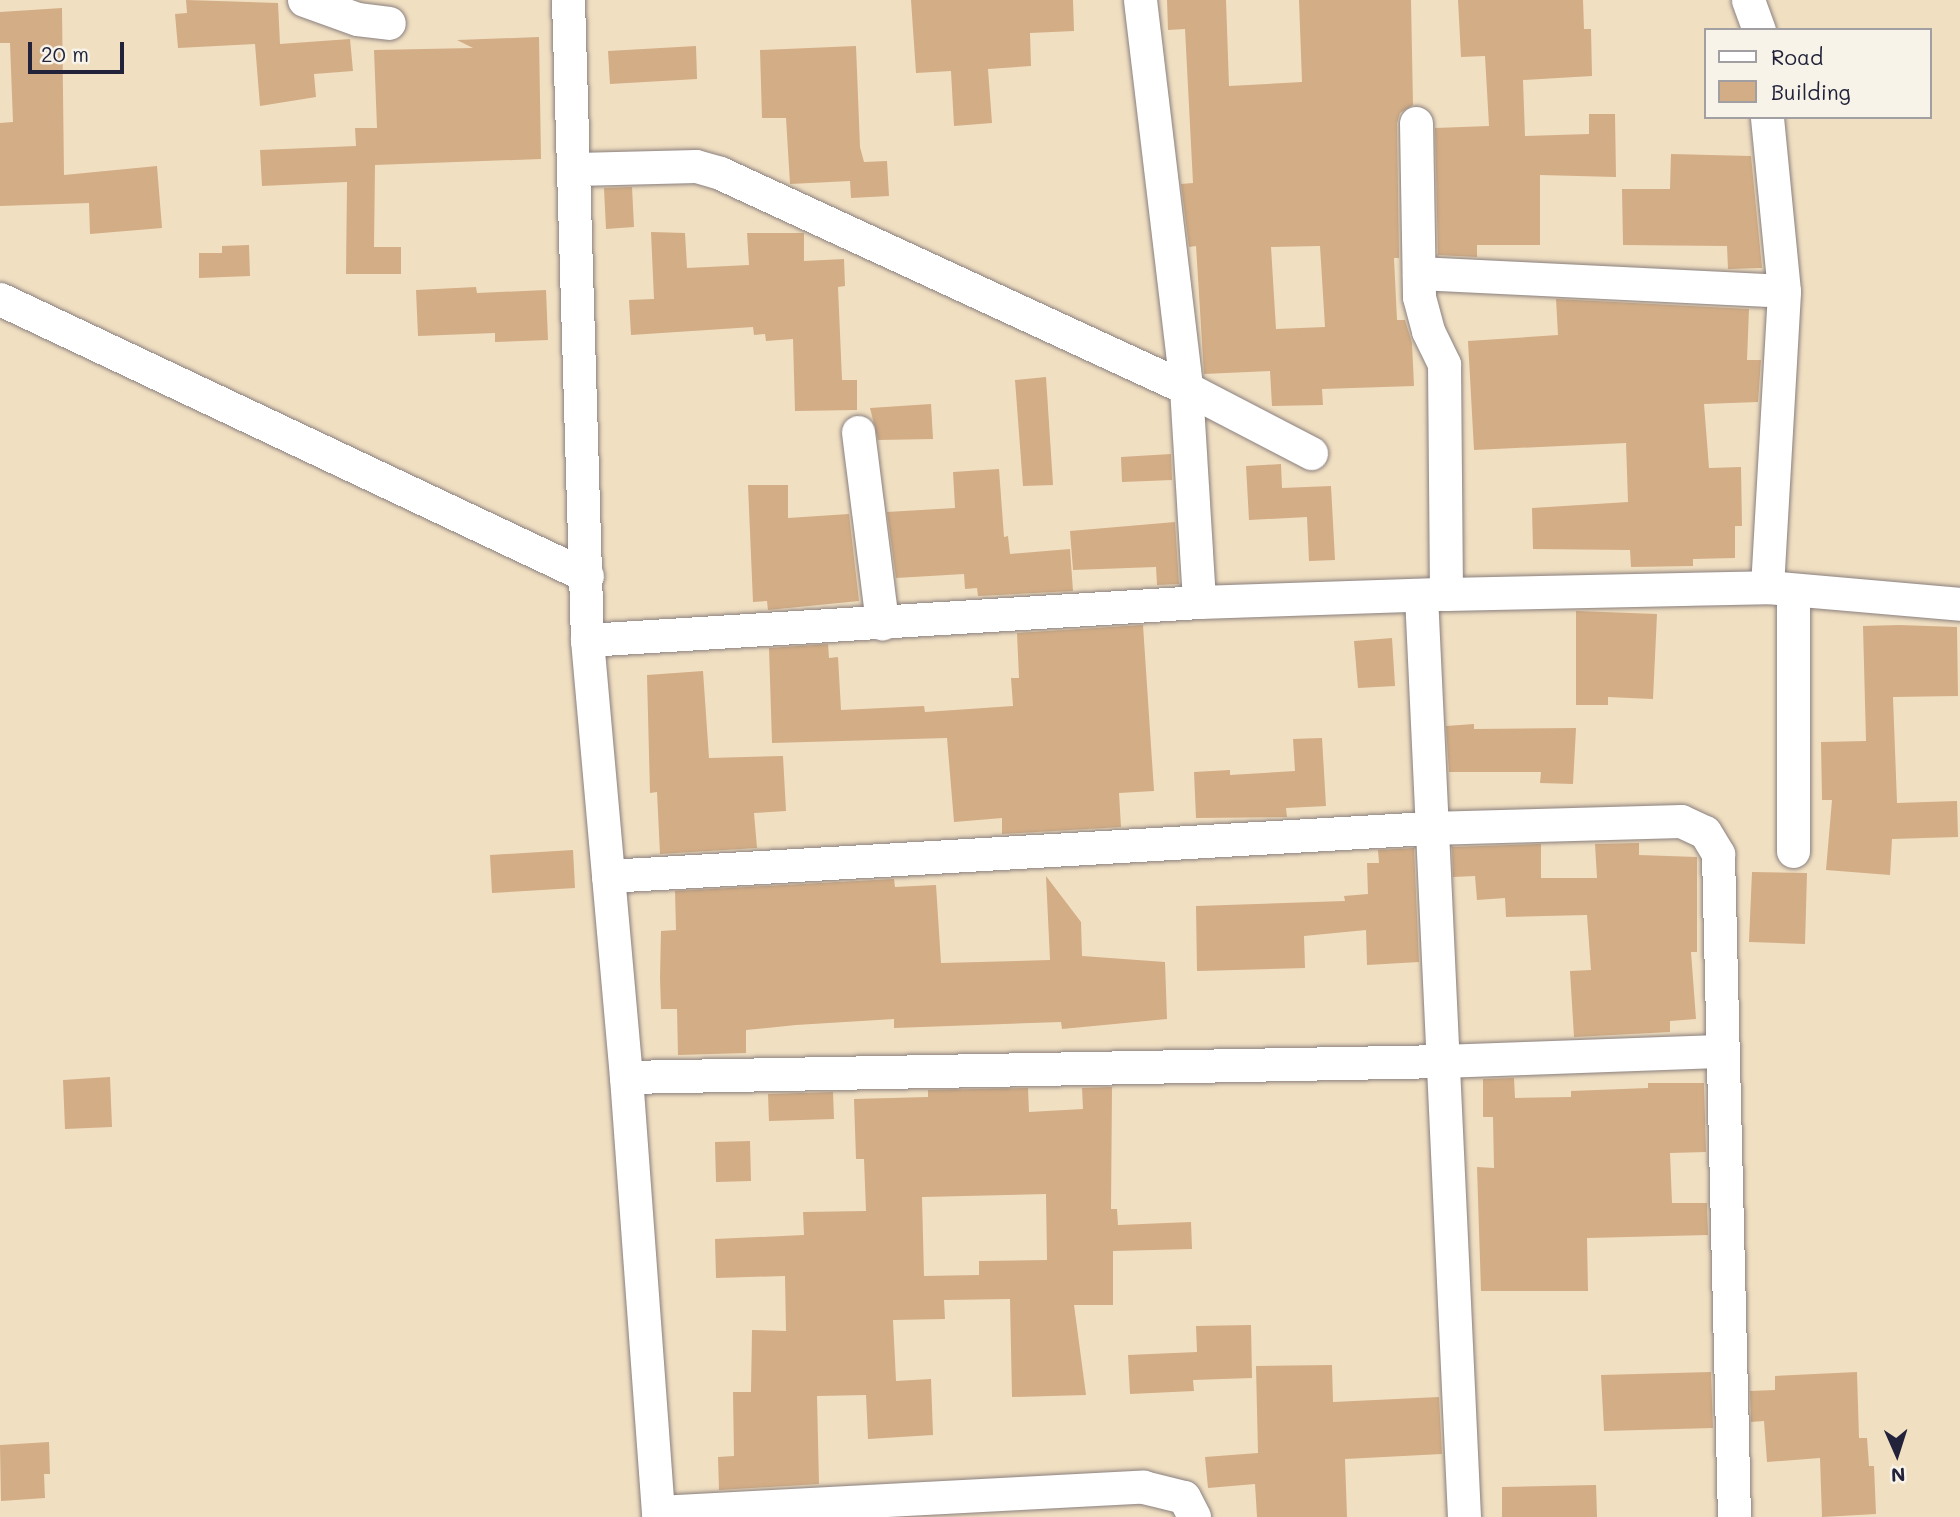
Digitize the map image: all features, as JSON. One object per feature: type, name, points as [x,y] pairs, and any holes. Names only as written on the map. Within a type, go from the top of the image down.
[{"type":"street","points":[[304,0],[357,19],[389,23]]},
{"type":"street","points":[[568,0],[576,169],[587,640],[626,1077],[658,1514],[1143,1487],[1184,1496],[1194,1517]]},
{"type":"street","points":[[1140,0],[1186,388],[1199,602]]},
{"type":"street","points":[[1748,0],[1758,28]]},
{"type":"street","points":[[1767,119],[1784,291],[1780,588],[1793,851]]},
{"type":"street","points":[[1416,123],[1419,273],[1428,331],[1444,364],[1433,594],[1429,828],[1444,1061],[1464,1517]]},
{"type":"street","points":[[576,169],[695,166],[720,173],[1186,388],[1311,453]]},
{"type":"street","points":[[1419,273],[1784,291]]},
{"type":"street","points":[[0,299],[587,576]]},
{"type":"street","points":[[858,432],[882,623]]},
{"type":"street","points":[[587,640],[1199,602],[1433,594],[1780,588],[1960,604]]},
{"type":"street","points":[[608,876],[1429,828],[1681,821],[1705,832],[1718,854],[1734,1517]]},
{"type":"street","points":[[626,1077],[1444,1061],[1723,1051]]},
{"type":"building","points":[[186,0],[278,3],[280,44],[350,39],[353,71],[314,74],[316,97],[260,106],[255,44],[178,48],[175,14],[187,13]]},
{"type":"building","points":[[911,0],[1073,0],[1074,31],[1030,33],[1031,66],[988,69],[992,123],[954,126],[951,71],[916,73]]},
{"type":"building","points":[[1167,0],[1226,0],[1229,86],[1302,82],[1299,0],[1411,0],[1413,105],[1400,113],[1397,123],[1399,258],[1394,258],[1397,320],[1405,320],[1412,343],[1414,386],[1322,389],[1323,405],[1272,406],[1270,371],[1204,374],[1196,246],[1189,247],[1181,184],[1193,183],[1185,29],[1168,30]],"holes":[[[1320,246],[1325,327],[1276,329],[1271,247]]]},
{"type":"building","points":[[1458,0],[1583,0],[1584,29],[1591,29],[1592,76],[1523,80],[1525,136],[1589,134],[1589,114],[1615,114],[1616,177],[1540,175],[1540,245],[1477,245],[1477,257],[1438,255],[1435,128],[1489,126],[1485,56],[1461,57]]},
{"type":"building","points":[[62,8],[64,175],[157,166],[162,228],[90,234],[89,203],[0,206],[0,123],[13,122],[10,43],[0,43],[0,12]]},
{"type":"building","points":[[539,37],[541,159],[375,165],[374,247],[401,247],[401,274],[346,274],[347,182],[262,186],[260,150],[356,146],[355,128],[377,128],[374,50],[473,48],[457,40]]},
{"type":"building","points":[[696,46],[697,79],[610,84],[608,51]]},
{"type":"building","points":[[856,46],[860,147],[864,162],[887,161],[889,196],[851,198],[850,181],[790,184],[786,118],[762,118],[760,50]]},
{"type":"building","points":[[1671,154],[1751,156],[1762,268],[1728,269],[1727,246],[1623,245],[1622,189],[1670,189]]},
{"type":"building","points":[[632,187],[634,227],[606,229],[604,188]]},
{"type":"building","points":[[651,232],[685,233],[687,268],[749,265],[747,233],[804,233],[804,261],[844,259],[845,286],[838,287],[842,380],[857,380],[857,410],[795,411],[793,339],[766,341],[765,334],[754,335],[753,327],[631,335],[629,300],[654,299]]},
{"type":"building","points":[[249,245],[250,276],[199,278],[199,253],[222,253],[222,246]]},
{"type":"building","points":[[476,287],[477,293],[546,290],[548,340],[495,342],[495,333],[418,336],[416,290]]},
{"type":"building","points":[[1556,299],[1749,309],[1747,360],[1761,360],[1758,402],[1704,404],[1709,468],[1741,467],[1742,526],[1735,526],[1735,558],[1693,559],[1693,566],[1631,567],[1630,550],[1533,549],[1532,508],[1628,502],[1626,443],[1474,450],[1468,341],[1558,335]]},
{"type":"building","points":[[1046,377],[1053,485],[1023,486],[1015,380]]},
{"type":"building","points":[[931,404],[933,439],[878,440],[870,408]]},
{"type":"building","points":[[1171,454],[1172,480],[1122,482],[1121,457]]},
{"type":"building","points":[[1281,464],[1282,488],[1331,486],[1335,560],[1309,561],[1307,517],[1249,520],[1246,466]]},
{"type":"building","points":[[999,469],[1004,537],[1008,536],[1010,554],[1070,549],[1073,591],[978,596],[977,588],[965,589],[964,574],[896,578],[887,512],[955,508],[953,472]]},
{"type":"building","points":[[748,485],[788,485],[788,518],[849,514],[859,601],[768,610],[767,601],[753,602]]},
{"type":"building","points":[[1175,522],[1179,584],[1157,585],[1156,567],[1073,570],[1070,531]]},
{"type":"building","points":[[1576,611],[1657,614],[1653,699],[1608,697],[1608,705],[1576,705]]},
{"type":"building","points":[[1143,625],[1154,791],[1119,793],[1121,827],[1002,834],[1002,818],[954,822],[947,738],[772,743],[769,648],[828,644],[829,658],[838,657],[841,710],[924,706],[925,712],[1013,706],[1011,678],[1019,678],[1017,633]]},
{"type":"building","points":[[1863,626],[1957,627],[1958,696],[1893,697],[1897,803],[1957,801],[1958,837],[1892,839],[1890,875],[1826,870],[1832,800],[1822,800],[1821,742],[1866,741]]},
{"type":"building","points":[[1392,638],[1395,686],[1358,688],[1354,641]]},
{"type":"building","points":[[703,671],[709,758],[783,756],[786,811],[754,813],[757,848],[660,854],[657,792],[650,793],[647,675]]},
{"type":"building","points":[[1474,724],[1474,729],[1576,728],[1573,784],[1540,783],[1541,772],[1449,772],[1446,726]]},
{"type":"building","points":[[1322,738],[1326,806],[1286,808],[1287,817],[1196,818],[1194,772],[1230,770],[1230,775],[1295,771],[1293,739]]},
{"type":"building","points":[[1639,843],[1639,855],[1697,857],[1697,952],[1691,952],[1696,1019],[1670,1021],[1670,1032],[1574,1037],[1570,971],[1591,970],[1587,915],[1506,917],[1505,898],[1477,900],[1475,876],[1453,877],[1452,847],[1541,844],[1541,878],[1597,878],[1595,844]]},
{"type":"building","points":[[1414,848],[1419,962],[1367,965],[1366,930],[1304,936],[1305,968],[1197,971],[1196,906],[1345,901],[1344,896],[1368,894],[1367,863],[1379,863],[1378,850]]},
{"type":"building","points":[[573,850],[575,888],[492,893],[490,855]]},
{"type":"building","points":[[1752,872],[1807,873],[1805,944],[1749,942]]},
{"type":"building","points":[[1046,876],[1081,922],[1082,956],[1165,962],[1167,1019],[1062,1029],[1061,1022],[894,1028],[894,1019],[796,1025],[746,1030],[746,1053],[678,1055],[677,1009],[661,1009],[660,978],[661,931],[676,930],[675,891],[894,879],[895,887],[936,885],[941,963],[1050,960]]},
{"type":"building","points":[[110,1077],[112,1127],[65,1129],[63,1080]]},
{"type":"building","points":[[1514,1078],[1515,1098],[1571,1097],[1571,1091],[1648,1088],[1648,1083],[1704,1083],[1706,1152],[1670,1153],[1672,1203],[1707,1203],[1708,1235],[1587,1238],[1588,1291],[1481,1291],[1477,1167],[1494,1168],[1493,1117],[1483,1117],[1483,1079]]},
{"type":"building","points":[[1112,1087],[1111,1209],[1117,1209],[1118,1225],[1191,1222],[1192,1249],[1113,1251],[1113,1305],[1074,1305],[1086,1395],[1012,1397],[1010,1299],[944,1300],[945,1319],[893,1320],[896,1381],[931,1379],[933,1435],[868,1439],[866,1395],[817,1396],[819,1484],[719,1490],[718,1457],[734,1456],[733,1392],[751,1392],[752,1330],[786,1331],[785,1276],[716,1278],[715,1239],[804,1235],[803,1212],[866,1211],[864,1159],[856,1159],[854,1099],[928,1097],[928,1090],[1028,1088],[1029,1112],[1083,1109],[1082,1088]],"holes":[[[1046,1194],[1047,1260],[979,1261],[979,1275],[924,1276],[922,1197]]]},
{"type":"building","points":[[833,1092],[834,1119],[769,1121],[768,1094]]},
{"type":"building","points":[[750,1141],[751,1181],[716,1182],[715,1142]]},
{"type":"building","points":[[1251,1325],[1252,1378],[1193,1380],[1194,1391],[1130,1394],[1128,1355],[1197,1352],[1196,1326]]},
{"type":"building","points":[[1332,1365],[1333,1402],[1439,1397],[1442,1454],[1345,1459],[1347,1517],[1257,1517],[1255,1484],[1208,1488],[1205,1457],[1258,1453],[1256,1366]]},
{"type":"building","points":[[1711,1372],[1713,1428],[1604,1431],[1601,1375]]},
{"type":"building","points":[[1857,1372],[1859,1438],[1867,1438],[1869,1466],[1874,1466],[1876,1514],[1822,1517],[1820,1458],[1767,1462],[1764,1421],[1751,1422],[1750,1391],[1775,1390],[1775,1376]]},
{"type":"building","points":[[49,1442],[50,1474],[44,1474],[45,1498],[1,1501],[0,1445]]},
{"type":"building","points":[[1596,1485],[1597,1517],[1502,1517],[1502,1487]]}]
